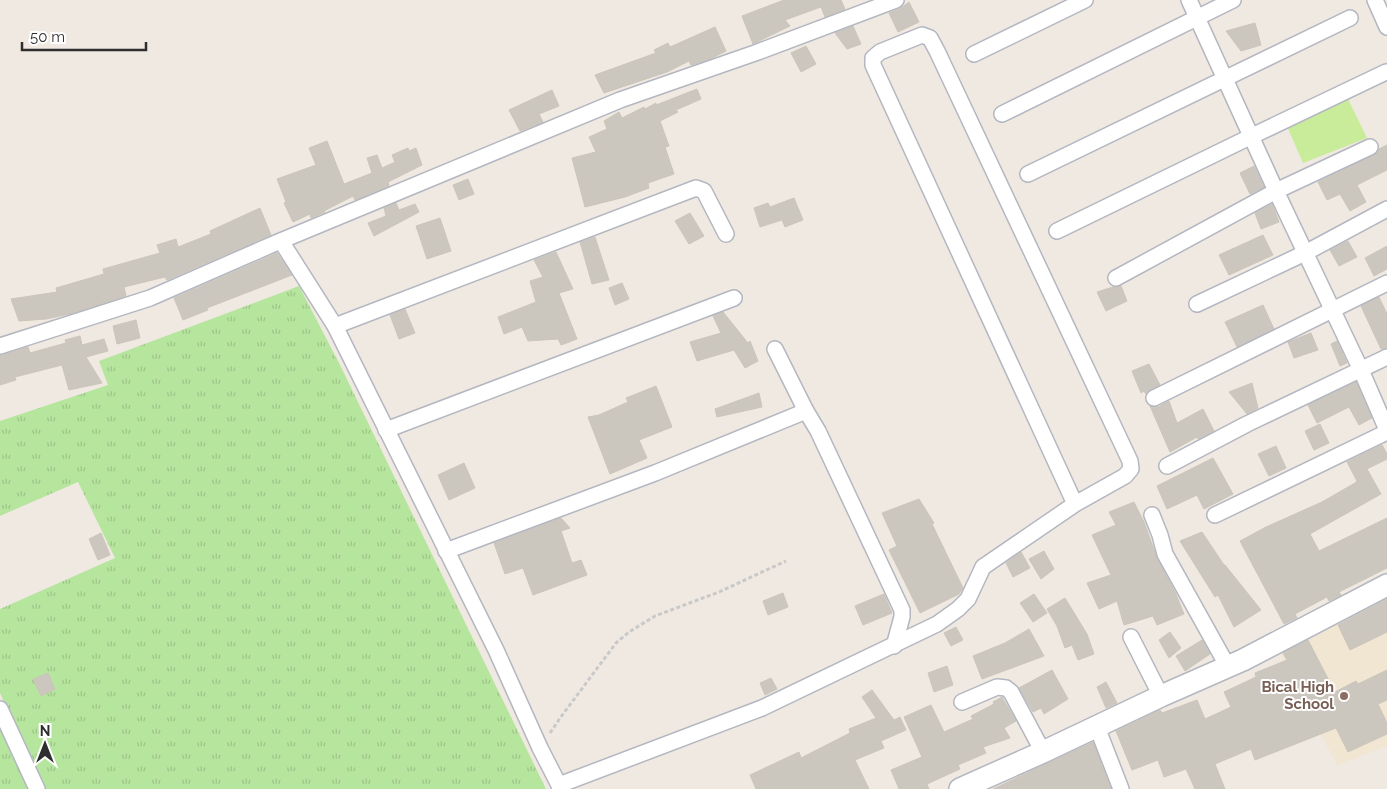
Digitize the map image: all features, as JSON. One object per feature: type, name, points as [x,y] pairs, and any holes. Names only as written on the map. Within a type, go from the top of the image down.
[{"type":"street","points":[[0,346],[150,298],[281,241],[620,100],[755,54],[896,0]]},
{"type":"street","points":[[974,54],[1085,0]]},
{"type":"street","points":[[1189,0],[1276,191],[1361,370],[1387,431],[1215,515]]},
{"type":"street","points":[[1002,114],[1232,0]]},
{"type":"street","points":[[1375,0],[1387,27]]},
{"type":"street","points":[[1028,174],[1350,18]]},
{"type":"street","points":[[281,241],[335,326],[496,650],[540,748],[560,787],[762,708],[937,624],[958,609],[968,599],[983,567],[1075,504],[1125,476],[1131,469],[1130,461],[937,51],[930,38],[922,35],[880,52],[873,58],[873,66],[1075,504]]},
{"type":"street","points":[[1057,231],[1386,72]]},
{"type":"street","points":[[1116,278],[1276,191],[1370,147]]},
{"type":"street","points":[[335,326],[696,188],[704,191],[726,234]]},
{"type":"street","points":[[1197,304],[1305,253],[1387,209]]},
{"type":"street","points":[[1154,398],[1387,283]]},
{"type":"street","points":[[386,430],[734,298]]},
{"type":"street","points":[[776,349],[806,411],[818,431],[902,610],[902,617],[894,646]]},
{"type":"street","points":[[1168,466],[1247,424],[1387,357]]},
{"type":"street","points":[[446,551],[655,473],[806,411]]},
{"type":"street","points":[[1152,515],[1165,554],[1228,667]]},
{"type":"street","points":[[960,789],[1228,667],[1387,586]]},
{"type":"street","points":[[1131,636],[1161,696]]},
{"type":"street","points":[[962,702],[997,687],[1006,688],[1011,692],[1043,752]]},
{"type":"street","points":[[0,709],[37,789]]},
{"type":"street","points":[[1097,726],[1121,789]]},
{"type":"path","points":[[540,748],[616,642],[629,632],[655,616],[718,592],[786,561]]},
{"type":"shaded area","name":"Bical High School","points":[[1387,589],[1387,746],[1337,765],[1276,645]]},
{"type":"green space","points":[[1348,99],[1367,138],[1303,163],[1286,124]]},
{"type":"green space","points":[[299,286],[340,365],[546,789],[44,789],[0,693],[0,609],[115,558],[78,482],[0,516],[0,421],[108,385],[99,361]]},
{"type":"green space","points":[[0,727],[28,789],[0,789]]},
{"type":"building","points":[[784,0],[841,0],[845,9],[825,17],[821,7],[785,20],[790,26],[753,44],[742,16]]},
{"type":"building","points":[[909,2],[919,22],[898,32],[889,13],[900,9]]},
{"type":"building","points":[[1255,23],[1261,45],[1241,51],[1226,31]]},
{"type":"building","points":[[853,26],[861,44],[847,49],[835,33]]},
{"type":"building","points":[[715,27],[726,51],[708,60],[691,65],[689,61],[667,72],[604,93],[595,75],[656,53],[654,50],[668,43],[670,47]]},
{"type":"building","points":[[806,46],[816,64],[801,72],[791,53]]},
{"type":"building","points":[[697,89],[701,99],[676,110],[678,112],[660,121],[669,146],[665,147],[674,174],[648,183],[649,188],[625,197],[585,207],[572,158],[596,152],[589,137],[607,129],[604,121],[619,112],[622,118],[644,107],[645,109],[656,103],[656,105]]},
{"type":"building","points":[[552,90],[559,106],[539,114],[543,122],[520,131],[509,110]]},
{"type":"building","points":[[327,141],[344,184],[372,173],[367,158],[377,155],[382,168],[395,162],[392,155],[408,148],[409,151],[416,148],[422,165],[388,182],[389,186],[355,200],[353,196],[325,212],[311,218],[310,214],[293,222],[284,203],[286,202],[277,179],[316,165],[309,148]]},
{"type":"building","points":[[1387,145],[1387,170],[1357,185],[1366,202],[1350,211],[1340,194],[1327,200],[1318,182],[1374,155],[1379,149]]},
{"type":"building","points":[[1254,166],[1264,187],[1250,194],[1240,173]]},
{"type":"building","points":[[468,179],[474,194],[459,200],[453,185]]},
{"type":"building","points":[[794,198],[803,220],[785,227],[782,220],[760,227],[754,208],[768,203],[770,207]]},
{"type":"building","points":[[396,203],[399,210],[415,204],[419,212],[374,236],[368,223],[386,216],[384,208]]},
{"type":"building","points":[[1272,204],[1279,222],[1261,229],[1255,213]]},
{"type":"building","points":[[260,208],[271,235],[167,280],[165,277],[124,287],[126,296],[74,313],[46,319],[19,321],[11,299],[57,292],[56,288],[104,274],[103,269],[160,253],[157,245],[176,239],[178,247],[211,234],[210,231]]},
{"type":"building","points":[[690,213],[704,236],[689,244],[675,221]]},
{"type":"building","points":[[440,218],[451,251],[427,259],[416,226]]},
{"type":"building","points":[[1263,235],[1273,255],[1229,275],[1219,255]]},
{"type":"building","points":[[595,237],[609,280],[592,284],[580,242]]},
{"type":"building","points":[[1348,241],[1357,257],[1339,266],[1330,250]]},
{"type":"building","points":[[1387,246],[1387,269],[1374,276],[1365,258]]},
{"type":"building","points":[[556,252],[573,289],[559,293],[577,339],[561,345],[558,339],[528,341],[522,327],[504,334],[498,317],[536,302],[530,281],[543,277],[534,260]]},
{"type":"building","points":[[277,253],[292,275],[207,308],[208,310],[183,320],[174,298]]},
{"type":"building","points":[[622,283],[629,299],[615,305],[609,288]]},
{"type":"building","points":[[1121,286],[1127,301],[1106,311],[1097,292]]},
{"type":"building","points":[[1379,297],[1387,314],[1387,348],[1381,349],[1361,306]]},
{"type":"building","points":[[1263,305],[1274,329],[1237,347],[1225,322]]},
{"type":"building","points":[[405,309],[415,333],[399,339],[390,315]]},
{"type":"building","points":[[723,312],[748,343],[750,341],[758,361],[745,368],[734,350],[697,361],[690,342],[721,333],[713,316]]},
{"type":"building","points":[[136,320],[140,338],[117,344],[113,326]]},
{"type":"building","points":[[1311,333],[1318,350],[1294,358],[1288,342]]},
{"type":"building","points":[[80,336],[82,345],[104,339],[108,351],[86,357],[102,383],[69,390],[62,365],[15,377],[16,380],[0,385],[0,355],[28,347],[30,353],[66,343],[65,340]]},
{"type":"building","points":[[1337,341],[1347,363],[1340,366],[1331,344]]},
{"type":"building","points":[[1149,364],[1160,385],[1146,394],[1144,391],[1141,393],[1132,371]]},
{"type":"building","points":[[1356,382],[1372,418],[1359,425],[1349,407],[1317,423],[1308,405]]},
{"type":"building","points":[[1252,383],[1258,408],[1247,414],[1229,392]]},
{"type":"building","points":[[656,386],[672,427],[639,440],[647,458],[610,474],[588,417],[599,415],[628,402],[626,398]]},
{"type":"building","points":[[759,393],[762,407],[717,417],[715,409]]},
{"type":"building","points":[[1169,401],[1177,423],[1203,409],[1214,431],[1198,439],[1197,437],[1170,452],[1150,406],[1158,407]]},
{"type":"building","points":[[1320,424],[1329,443],[1314,450],[1305,431]]},
{"type":"building","points":[[1382,445],[1387,454],[1387,459],[1367,469],[1381,494],[1310,534],[1319,551],[1387,518],[1387,568],[1339,592],[1341,595],[1329,601],[1327,597],[1295,614],[1297,618],[1284,624],[1240,541],[1322,502],[1355,483],[1357,481],[1347,462]]},
{"type":"building","points":[[1276,446],[1286,468],[1269,476],[1258,454]]},
{"type":"building","points":[[1213,458],[1233,494],[1204,509],[1197,495],[1167,509],[1157,486]]},
{"type":"building","points":[[464,463],[475,488],[449,500],[438,475]]},
{"type":"building","points":[[919,499],[934,523],[932,524],[963,588],[959,594],[920,613],[889,550],[897,546],[882,513]]},
{"type":"building","points":[[1134,502],[1144,522],[1157,558],[1184,614],[1157,625],[1153,616],[1124,625],[1117,601],[1099,609],[1087,583],[1111,575],[1092,535],[1116,525],[1109,512]]},
{"type":"building","points":[[561,518],[570,528],[561,531],[572,563],[581,560],[587,575],[533,595],[523,568],[505,574],[494,543]]},
{"type":"building","points":[[1202,532],[1224,565],[1261,610],[1234,627],[1218,595],[1215,597],[1180,541]]},
{"type":"building","points":[[101,533],[110,555],[98,560],[89,539]]},
{"type":"building","points":[[1044,551],[1054,569],[1041,579],[1029,559]]},
{"type":"building","points":[[1021,552],[1030,568],[1013,577],[1006,563]]},
{"type":"building","points":[[783,593],[788,607],[768,615],[763,601]]},
{"type":"building","points":[[884,594],[892,613],[863,625],[855,606]]},
{"type":"building","points":[[1034,594],[1047,613],[1033,622],[1020,603]]},
{"type":"building","points":[[1065,598],[1087,634],[1094,654],[1078,660],[1072,645],[1065,648],[1057,626],[1047,609]]},
{"type":"building","points":[[1387,599],[1387,632],[1350,650],[1338,625]]},
{"type":"building","points":[[956,627],[963,640],[951,646],[944,633]]},
{"type":"building","points":[[1029,629],[1044,656],[982,679],[973,656],[1005,643]]},
{"type":"building","points":[[1170,632],[1181,648],[1169,658],[1159,640]]},
{"type":"building","points":[[1202,640],[1210,654],[1185,671],[1176,656]]},
{"type":"building","points":[[1308,640],[1335,692],[1356,681],[1358,684],[1387,670],[1387,700],[1378,704],[1387,723],[1387,734],[1348,752],[1336,728],[1255,760],[1251,749],[1215,764],[1225,789],[1195,789],[1186,769],[1164,777],[1158,760],[1132,770],[1116,731],[1160,710],[1162,713],[1197,700],[1205,719],[1231,707],[1224,692],[1256,677],[1255,673],[1287,660],[1283,653]]},
{"type":"building","points":[[947,666],[953,685],[934,692],[928,673]]},
{"type":"building","points":[[1052,670],[1068,699],[1044,714],[1041,708],[1033,712],[1019,688]]},
{"type":"building","points":[[48,673],[55,689],[41,696],[33,679]]},
{"type":"building","points":[[771,678],[777,689],[765,695],[760,683]]},
{"type":"building","points":[[1106,682],[1117,703],[1106,708],[1097,687]]},
{"type":"building","points":[[872,690],[894,720],[900,717],[906,730],[881,741],[884,748],[855,760],[869,789],[756,789],[750,775],[799,752],[801,758],[850,733],[849,729],[876,718],[862,697]]},
{"type":"building","points":[[1002,697],[1016,721],[1004,728],[1010,738],[983,747],[986,753],[958,765],[960,769],[927,784],[929,789],[899,789],[891,770],[922,757],[904,717],[931,705],[944,732],[973,719],[971,716],[994,704],[993,702]]},
{"type":"building","points":[[1093,742],[1111,789],[993,789],[1027,773]]},
{"type":"place","name":"Bical High School","points":[[1344,696]]}]
